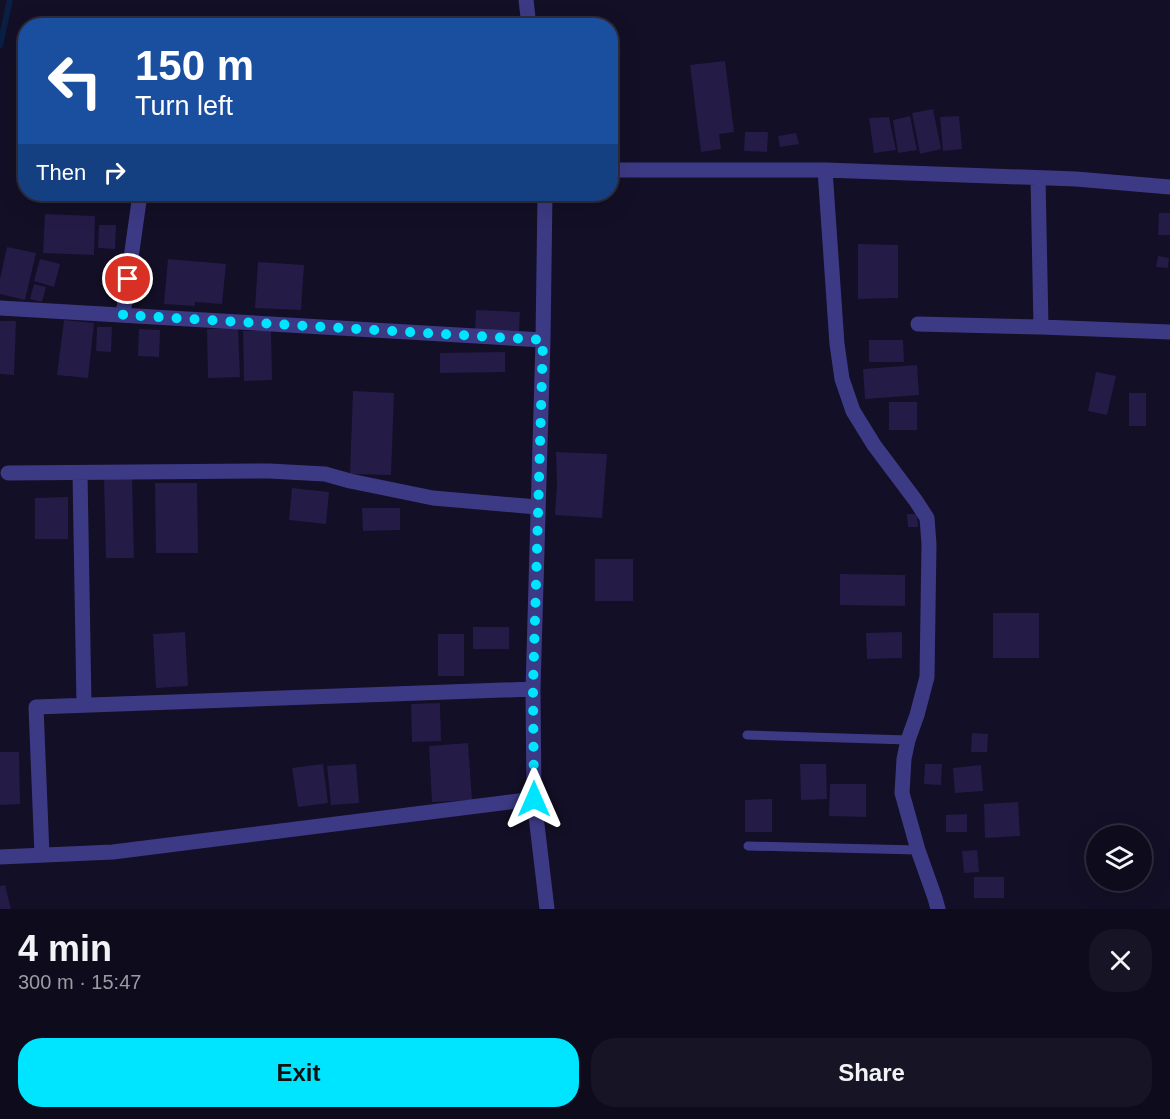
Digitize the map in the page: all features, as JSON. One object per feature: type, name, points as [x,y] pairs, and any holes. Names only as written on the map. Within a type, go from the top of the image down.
[{"type":"street","points":[[526,0],[528,18]]},
{"type":"street","points":[[618,170],[825,170],[1076,179],[1170,187]]},
{"type":"street","points":[[825,170],[837,344],[843,379],[853,411],[874,446],[927,518],[929,544],[927,677],[908,740],[904,759],[902,793],[938,909]]},
{"type":"street","points":[[1038,178],[1041,327]]},
{"type":"street","points":[[123,315],[139,201]]},
{"type":"street","points":[[545,201],[533,689],[534,799],[547,909]]},
{"type":"street","points":[[0,308],[543,340]]},
{"type":"street","points":[[918,324],[1170,332]]},
{"type":"street","points":[[8,473],[269,471],[325,474],[433,498],[537,507]]},
{"type":"street","points":[[80,473],[84,705]]},
{"type":"street","points":[[42,855],[36,707],[533,689]]},
{"type":"street","points":[[0,857],[113,852],[534,799]]},
{"type":"lane","points":[[747,735],[908,740]]},
{"type":"lane","points":[[748,846],[918,850]]},
{"type":"building","points":[[725,61],[734,132],[719,134],[721,149],[701,152],[690,65]]},
{"type":"building","points":[[933,109],[941,149],[920,154],[912,113]]},
{"type":"building","points":[[910,116],[917,150],[898,153],[893,120]]},
{"type":"building","points":[[959,116],[962,149],[943,151],[940,117]]},
{"type":"building","points":[[889,117],[896,150],[874,153],[869,118]]},
{"type":"building","points":[[745,132],[768,132],[767,152],[744,151]]},
{"type":"building","points":[[796,133],[799,144],[780,147],[778,136]]},
{"type":"building","points":[[252,201],[283,201],[283,202]]},
{"type":"building","points":[[1159,213],[1170,213],[1170,235],[1158,235]]},
{"type":"building","points":[[45,214],[95,216],[94,255],[43,253]]},
{"type":"building","points":[[99,225],[116,225],[115,249],[98,248]]},
{"type":"building","points":[[858,244],[898,245],[898,298],[858,299]]},
{"type":"building","points":[[7,247],[36,253],[25,300],[0,294],[0,279]]},
{"type":"building","points":[[1158,256],[1169,258],[1168,268],[1156,267]]},
{"type":"building","points":[[40,259],[60,264],[54,287],[34,281]]},
{"type":"building","points":[[168,259],[226,264],[222,304],[195,302],[195,306],[164,304]]},
{"type":"building","points":[[258,262],[304,265],[301,310],[255,308]]},
{"type":"building","points":[[34,284],[46,287],[42,302],[30,299]]},
{"type":"building","points":[[476,310],[520,312],[519,331],[475,330]]},
{"type":"building","points":[[64,320],[94,323],[88,378],[57,375]]},
{"type":"building","points":[[0,321],[16,321],[14,375],[0,374]]},
{"type":"building","points":[[97,327],[112,327],[111,352],[96,351]]},
{"type":"building","points":[[238,328],[240,377],[208,378],[207,329]]},
{"type":"building","points":[[139,329],[160,330],[159,357],[138,356]]},
{"type":"building","points":[[243,331],[271,331],[272,380],[244,381]]},
{"type":"building","points":[[869,340],[903,340],[904,362],[869,362]]},
{"type":"building","points":[[505,352],[505,372],[440,373],[440,353]]},
{"type":"building","points":[[917,365],[919,395],[865,399],[863,369]]},
{"type":"building","points":[[1096,372],[1116,376],[1107,415],[1088,411]]},
{"type":"building","points":[[353,391],[394,393],[391,475],[350,474]]},
{"type":"building","points":[[1129,393],[1146,393],[1146,426],[1129,426]]},
{"type":"building","points":[[889,402],[917,402],[917,430],[889,430]]},
{"type":"building","points":[[556,452],[607,454],[602,518],[555,515]]},
{"type":"building","points":[[132,477],[134,558],[106,558],[104,478]]},
{"type":"building","points":[[155,483],[197,483],[198,553],[156,553]]},
{"type":"building","points":[[292,488],[329,492],[326,524],[289,520]]},
{"type":"building","points":[[68,497],[68,539],[35,539],[35,498]]},
{"type":"building","points":[[362,508],[400,508],[400,530],[363,531]]},
{"type":"building","points":[[907,514],[917,514],[918,527],[908,527]]},
{"type":"building","points":[[595,559],[633,559],[633,601],[595,601]]},
{"type":"building","points":[[840,574],[905,575],[905,606],[840,605]]},
{"type":"building","points":[[993,613],[1039,613],[1039,658],[993,658]]},
{"type":"building","points":[[473,627],[509,627],[509,649],[473,649]]},
{"type":"building","points":[[185,632],[188,686],[156,688],[153,634]]},
{"type":"building","points":[[902,632],[902,658],[867,659],[866,633]]},
{"type":"building","points":[[438,634],[464,634],[464,676],[438,676]]},
{"type":"building","points":[[440,703],[441,741],[412,742],[411,704]]},
{"type":"building","points":[[972,733],[988,734],[987,752],[971,752]]},
{"type":"building","points":[[468,743],[472,800],[432,802],[429,746]]},
{"type":"building","points":[[0,752],[19,752],[20,804],[0,805]]},
{"type":"building","points":[[323,764],[328,803],[298,807],[292,768]]},
{"type":"building","points":[[356,764],[359,803],[331,805],[327,766]]},
{"type":"building","points":[[800,764],[826,764],[827,799],[801,800]]},
{"type":"building","points":[[925,764],[942,764],[941,785],[924,784]]},
{"type":"building","points":[[981,765],[983,791],[955,793],[953,768]]},
{"type":"building","points":[[830,784],[866,784],[866,817],[829,816]]},
{"type":"building","points":[[772,799],[772,832],[745,832],[745,800]]},
{"type":"building","points":[[1018,802],[1020,836],[985,838],[984,804]]},
{"type":"building","points":[[967,814],[967,832],[946,832],[946,815]]},
{"type":"building","points":[[977,850],[979,872],[964,873],[962,851]]},
{"type":"building","points":[[974,877],[1004,877],[1004,898],[974,898]]},
{"type":"building","points":[[5,885],[11,909],[0,909],[0,886]]},
{"type":"waterway","points":[[0,45],[10,0]]},
{"type":"route","points":[[128,279],[123,315],[543,340],[533,689],[534,799]]}]
